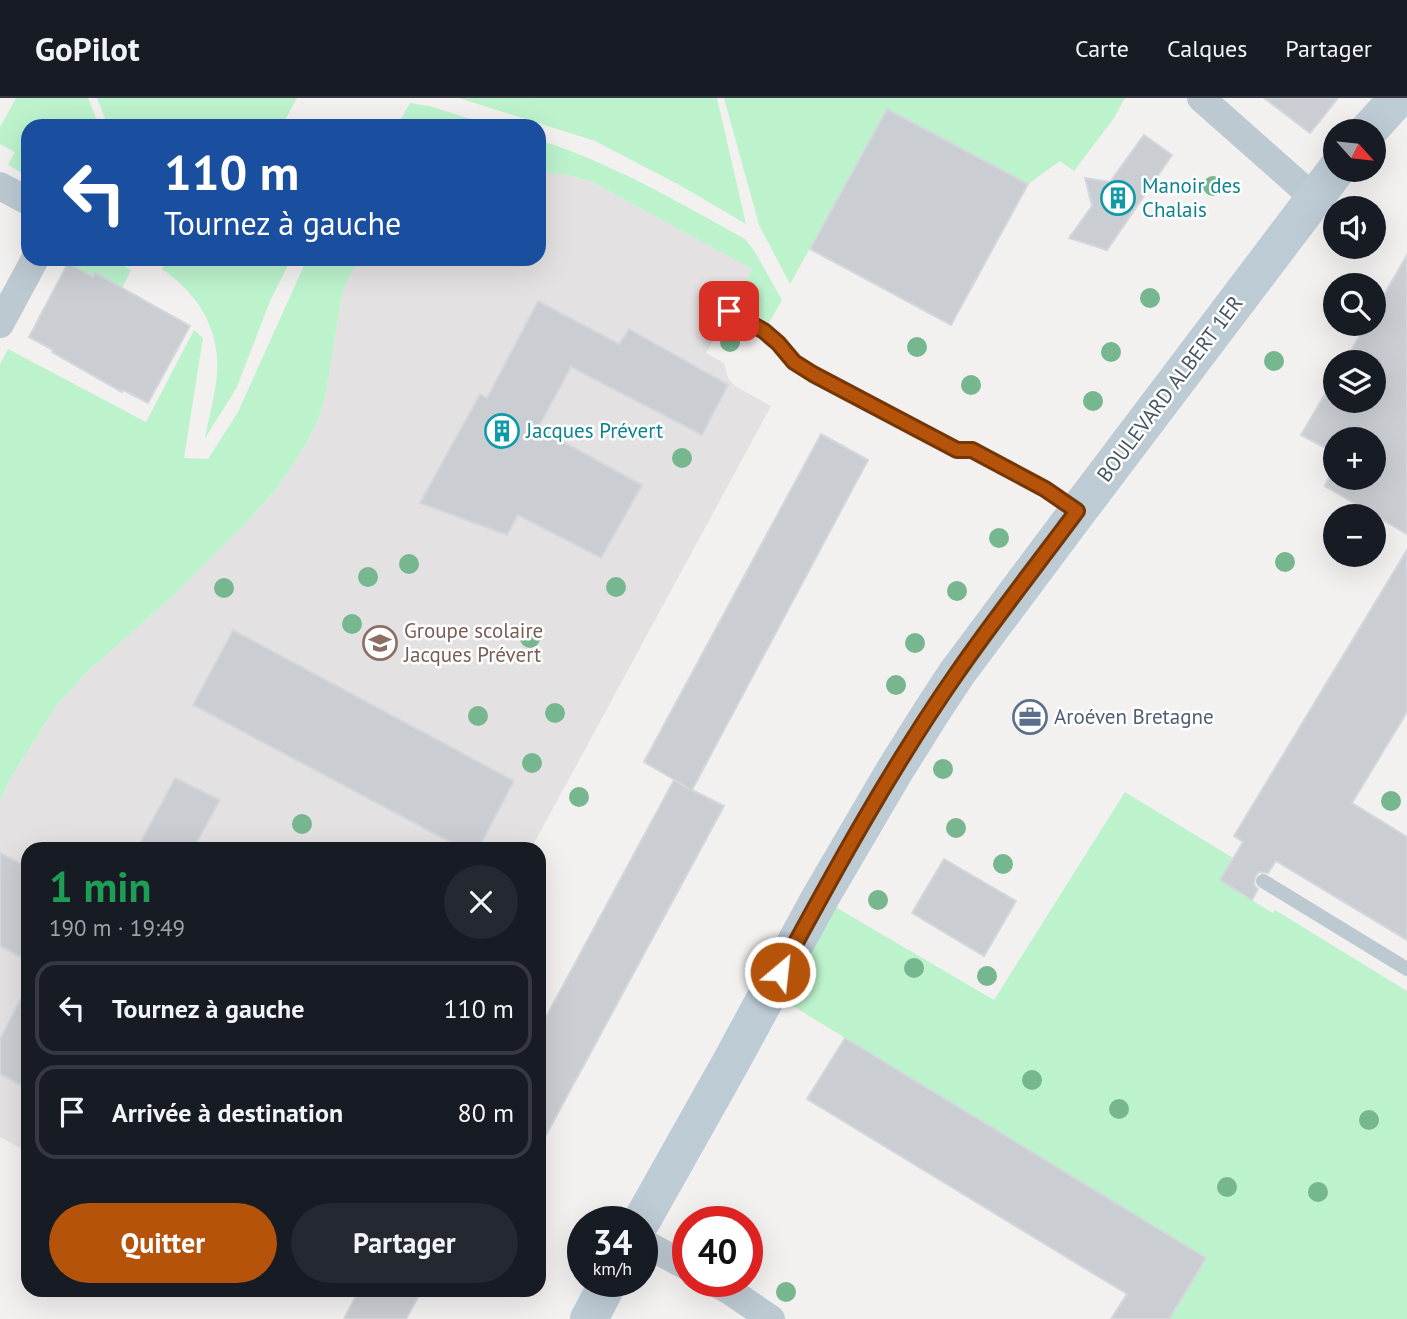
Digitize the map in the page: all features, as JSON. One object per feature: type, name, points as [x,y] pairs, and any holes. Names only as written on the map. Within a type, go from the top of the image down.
[{"type":"street","points":[[1201,98],[1325,184]]},
{"type":"street","points":[[1379,119],[1398,98]]},
{"type":"street","name":"BOULEVARD ALBERT 1ER","points":[[650,1206],[820,898],[895,770],[957,673],[1325,184]]},
{"type":"street","points":[[0,186],[21,197]]},
{"type":"street","points":[[0,324],[31,266]]},
{"type":"street","points":[[589,1319],[601,1297]]},
{"type":"street","points":[[739,1297],[771,1319]]},
{"type":"lane","points":[[729,311],[764,331],[794,362],[813,374],[957,450],[972,450],[985,456],[1045,489],[1077,511]]},
{"type":"lane","points":[[1263,881],[1407,969]]},
{"type":"shaded area","name":"Groupe scolaire Jacques Prévert","points":[[546,172],[592,182],[752,269],[706,353],[724,363],[728,378],[735,386],[771,406],[535,842],[21,842],[21,1148],[0,1137],[0,801],[9,781],[54,709],[88,671],[174,595],[274,492],[318,420],[326,393],[342,295],[355,266],[546,266]]},
{"type":"green space","points":[[16,98],[88,98],[96,119],[21,119],[21,172],[8,165],[15,152],[0,144],[0,127]]},
{"type":"green space","points":[[97,98],[297,98],[286,119],[105,119]]},
{"type":"green space","points":[[459,98],[717,98],[746,224],[595,141],[546,126],[546,119],[525,119]]},
{"type":"green space","points":[[724,98],[1125,98],[1114,118],[1074,171],[1060,161],[1028,184],[887,110],[790,284],[759,225]]},
{"type":"green space","points":[[410,103],[471,119],[401,119]]},
{"type":"green space","points":[[546,142],[619,172],[745,239],[782,300],[769,323],[734,302],[752,269],[592,182],[568,175],[546,173]]},
{"type":"green space","points":[[73,266],[124,266],[131,270],[122,288],[95,273],[93,277]]},
{"type":"green space","points":[[164,266],[288,266],[271,299],[236,389],[205,438],[217,374],[215,342],[196,301],[162,269]]},
{"type":"green space","points":[[304,266],[355,266],[342,295],[326,393],[318,420],[274,492],[174,595],[88,671],[54,709],[9,781],[0,801],[0,364],[8,349],[146,422],[194,330],[203,338],[184,458],[208,459],[238,412]]},
{"type":"green space","points":[[1125,792],[1233,858],[1220,881],[1273,913],[1275,910],[1407,991],[1407,1319],[1163,1319],[1205,1258],[770,992],[820,898],[994,1000]]},
{"type":"building","points":[[1264,98],[1338,98],[1310,133]]},
{"type":"building","points":[[887,109],[1028,184],[951,325],[810,249]]},
{"type":"building","name":"Manoir des Chalais","points":[[1144,135],[1172,155],[1107,250],[1069,238],[1092,206],[1085,178],[1110,182]]},
{"type":"building","points":[[1407,255],[1407,534],[1386,522],[1386,504],[1356,504],[1332,490],[1386,490],[1386,427],[1323,427],[1323,447],[1301,435],[1323,397],[1323,413],[1386,413],[1386,350],[1351,350],[1360,336],[1386,336],[1386,291]]},
{"type":"building","points":[[66,266],[73,266],[93,277],[95,273],[190,326],[148,403],[123,390],[122,392],[29,337]]},
{"type":"building","name":"Jacques Prévert","points":[[538,301],[619,344],[629,329],[728,385],[702,435],[571,367],[538,428],[642,485],[601,558],[518,515],[507,535],[420,503],[480,394],[487,398]]},
{"type":"building","points":[[821,434],[868,460],[692,790],[724,806],[546,1135],[546,1017],[674,780],[690,789],[644,762]]},
{"type":"building","points":[[1407,550],[1407,712],[1352,803],[1407,837],[1407,940],[1276,861],[1268,873],[1259,872],[1255,877],[1254,885],[1258,889],[1252,900],[1220,880],[1243,842],[1234,836]]},
{"type":"building","points":[[233,630],[514,781],[482,842],[450,842],[193,705]]},
{"type":"building","points":[[175,778],[220,800],[197,842],[141,842]]},
{"type":"building","points":[[0,853],[21,864],[21,957],[0,946]]},
{"type":"building","points":[[944,859],[1016,901],[984,956],[912,913]]},
{"type":"building","points":[[21,998],[21,1085],[0,1074],[0,1039]]},
{"type":"building","points":[[845,1038],[1206,1258],[1169,1319],[1111,1319],[1127,1294],[807,1099]]},
{"type":"building","points":[[355,1297],[418,1297],[406,1319],[344,1319]]},
{"type":"place","name":"Manoir des Chalais","points":[[1118,198]]},
{"type":"place","name":"Jacques Prévert","points":[[502,431]]},
{"type":"place","name":"Groupe scolaire Jacques Prévert","points":[[380,643]]},
{"type":"place","name":"Aroéven Bretagne","points":[[1030,717]]},
{"type":"route","points":[[729,311],[764,331],[794,362],[813,374],[957,450],[972,450],[1045,489],[1077,511],[932,711],[820,898],[780,972]]}]
